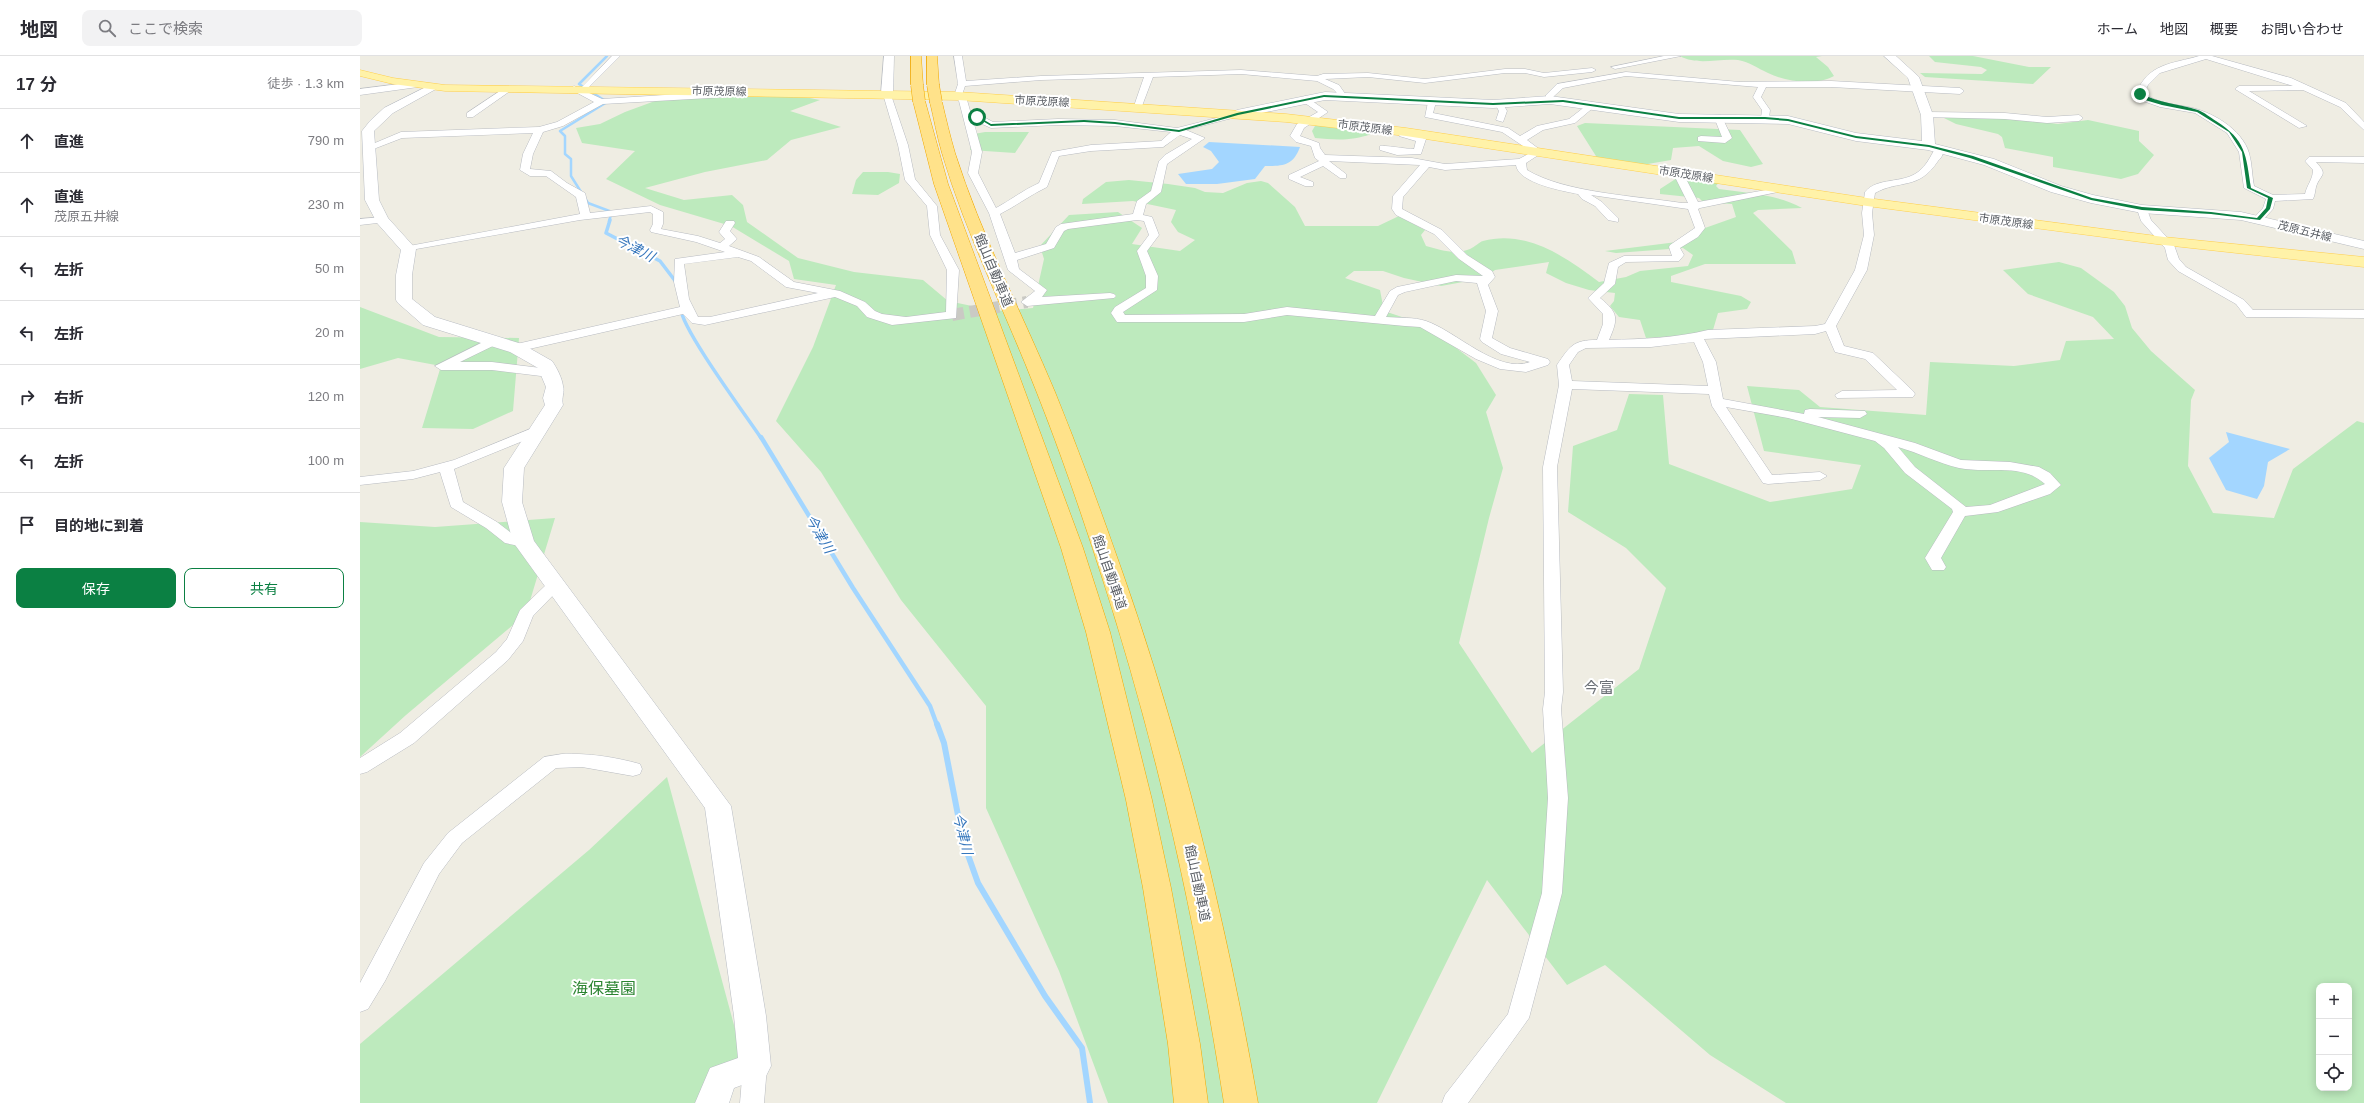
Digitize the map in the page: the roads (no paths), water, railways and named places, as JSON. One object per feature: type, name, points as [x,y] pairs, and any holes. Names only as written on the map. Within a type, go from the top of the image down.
[{"type":"highway","name":"館山自動車道","points":[[916,56],[926,93],[975,225],[1047,395],[1111,571],[1160,726],[1188,834],[1229,1031],[1241,1103]]},
{"type":"highway","name":"館山自動車道","points":[[932,56],[926,93],[941,184],[1072,548],[1098,632],[1139,800],[1157,888],[1184,1044],[1191,1103]]},
{"type":"main road","name":"市原茂原線","points":[[360,73],[415,85],[432,87],[887,94],[960,90],[1308,120],[1406,132],[1867,202],[2164,241],[2364,262]]},
{"type":"street","points":[[601,102],[584,89],[616,56]]},
{"type":"street","points":[[409,249],[586,216],[651,208],[658,212],[655,230],[658,232],[698,239],[755,259],[790,285],[836,293],[861,304],[871,314],[892,321],[952,315],[953,270],[935,235],[932,206],[910,180],[903,145],[887,94],[889,56]]},
{"type":"street","points":[[958,56],[960,90],[977,152],[974,173],[994,213],[1012,258],[1014,270],[1041,290],[1040,294],[1027,302],[1110,296]]},
{"type":"street","points":[[1319,79],[1323,76],[1368,74],[1425,82],[1505,71],[1525,70],[1544,75],[1577,73],[1677,56]]},
{"type":"street","points":[[1454,1103],[1518,1018],[1552,893],[1558,798],[1552,709],[1554,692],[1554,565],[1550,467],[1566,384],[1564,365],[1574,349],[1584,344],[1651,343],[1697,338],[1708,334],[1815,330],[1830,326],[1861,270],[1869,235],[1867,202],[1870,192],[1877,187],[1919,178],[1938,157],[1934,147],[1927,115],[1910,72],[1889,56]]},
{"type":"street","points":[[2364,127],[2343,105],[2307,88],[2270,73],[2204,57],[2155,72],[2149,76],[2142,85],[2140,94],[2146,99],[2163,105],[2198,111],[2230,132],[2244,152],[2249,188],[2270,198],[2309,197],[2312,184],[2318,177],[2318,170],[2310,160],[2312,159],[2364,160]]},
{"type":"street","points":[[960,90],[1041,78],[1149,76],[1241,72],[1319,79],[1336,87],[1342,95]]},
{"type":"street","points":[[1577,73],[1596,79]]},
{"type":"street","points":[[1550,100],[1549,96],[1560,86],[1626,74],[1762,85],[1831,84],[1960,91]]},
{"type":"street","points":[[1091,148],[1096,140],[1135,106],[1149,76]]},
{"type":"street","points":[[360,92],[415,85]]},
{"type":"street","points":[[1762,85],[1757,97],[1766,110],[1765,118]]},
{"type":"street","points":[[409,249],[382,220],[372,200],[366,141],[368,131],[374,122],[388,111],[432,87]]},
{"type":"street","points":[[2302,126],[2239,89],[2307,88]]},
{"type":"street","points":[[470,115],[509,89]]},
{"type":"street","points":[[366,141],[395,136],[539,130],[560,124],[601,102],[745,92]]},
{"type":"street","name":"茂原五井線","points":[[1237,114],[1305,99],[1342,95],[1432,102],[1499,104],[1550,100],[1679,118],[1765,118],[1808,124],[1856,137],[1934,147],[1989,162],[2070,193],[2142,209],[2211,213],[2258,219],[2364,246]]},
{"type":"street","points":[[1305,99],[1324,112],[1300,126],[1295,136],[1299,140],[1316,145],[1315,148],[1322,160],[1343,176]]},
{"type":"street","points":[[1309,184],[1292,177],[1322,160],[1349,157],[1412,161],[1454,167],[1521,162],[1538,152],[1504,130],[1428,115],[1432,102]]},
{"type":"street","points":[[1499,104],[1503,111],[1500,120]]},
{"type":"street","points":[[1521,140],[1530,132],[1540,128],[1572,121],[1591,105]]},
{"type":"street","points":[[1163,144],[1179,131],[1237,114]]},
{"type":"street","points":[[1927,115],[2005,116],[2047,120],[2079,118]]},
{"type":"street","points":[[967,117],[977,117],[991,125],[1071,121],[1115,123],[1179,131],[1200,138],[1162,163],[1156,192],[1141,203],[1137,217]]},
{"type":"street","points":[[1701,139],[1725,140],[1727,138],[1718,117]]},
{"type":"street","points":[[476,132],[491,123]]},
{"type":"street","points":[[539,130],[528,154],[524,170],[530,173],[548,173],[563,185],[581,195],[586,216]]},
{"type":"street","points":[[1383,148],[1397,152],[1418,152],[1421,139],[1404,136],[1406,132]]},
{"type":"street","points":[[994,213],[1012,204],[1025,193],[1043,185],[1052,165],[1052,157],[1055,154],[1091,148],[1163,144],[1183,148]]},
{"type":"street","points":[[1521,162],[1520,167],[1524,172],[1537,180],[1582,192],[1693,207],[1779,189]]},
{"type":"street","points":[[1426,164],[1398,196],[1397,209],[1400,213],[1438,232],[1464,257],[1488,273],[1489,277],[1482,284],[1492,311],[1486,339],[1491,344],[1503,349],[1544,362],[1564,365]]},
{"type":"street","points":[[1602,343],[1609,326],[1610,315],[1605,307],[1594,298],[1609,284],[1613,265],[1624,259],[1675,260],[1678,256],[1674,247],[1694,235],[1700,228],[1693,207],[1678,173]]},
{"type":"street","points":[[1582,192],[1585,197],[1597,203],[1606,215],[1614,220]]},
{"type":"street","points":[[2258,219],[2268,209],[2270,198]]},
{"type":"street","points":[[2142,209],[2146,221],[2170,247],[2174,260],[2182,269],[2240,302],[2250,314],[2364,314]]},
{"type":"street","points":[[1012,258],[1050,246],[1060,229],[1065,226],[1137,217],[1148,219],[1154,235],[1142,250],[1142,255],[1151,268],[1154,281],[1151,290],[1119,310],[1117,313],[1121,319],[1244,318],[1287,311],[1423,324],[1480,356],[1504,366],[1526,368],[1544,362]]},
{"type":"street","points":[[360,222],[382,220]]},
{"type":"street","points":[[721,247],[732,239],[724,232],[730,223]]},
{"type":"street","points":[[409,249],[404,275],[404,300],[428,321],[516,348],[546,365],[555,387],[552,398],[554,405],[540,430],[514,468],[512,502],[524,542],[718,806],[750,1016],[755,1066],[752,1103]]},
{"type":"street","points":[[738,254],[679,261],[678,276],[687,309],[692,318],[700,323],[836,293]]},
{"type":"street","points":[[1378,320],[1394,293],[1400,289],[1456,278],[1486,280]]},
{"type":"street","points":[[516,348],[687,309]]},
{"type":"street","points":[[1830,326],[1839,349],[1869,356],[1908,394],[1842,395]]},
{"type":"street","points":[[1697,338],[1711,368],[1716,396],[1768,480],[1820,476]]},
{"type":"street","points":[[493,341],[441,366],[492,366],[549,373]]},
{"type":"street","points":[[1566,384],[1716,396],[1905,445],[1961,464],[2029,467],[2039,472],[2054,485],[2045,491],[2017,499],[1993,509],[1960,512]]},
{"type":"street","points":[[1786,413],[1860,414]]},
{"type":"street","points":[[360,481],[413,475],[459,463],[540,430]]},
{"type":"street","points":[[1878,439],[1889,445],[1910,470],[1960,506],[1960,512],[1933,558],[1938,567]]},
{"type":"street","points":[[446,466],[456,504],[479,519],[501,530],[510,540],[524,542]]},
{"type":"street","points":[[360,767],[407,738],[502,656],[515,641],[526,614],[555,585]]},
{"type":"street","points":[[360,759],[382,753]]},
{"type":"street","points":[[360,1002],[377,975],[431,869],[455,838],[551,762],[566,759],[587,759],[633,769]]},
{"type":"street","points":[[712,1103],[722,1078],[755,1066]]},
{"type":"water","points":[[1209,142],[1300,147],[1294,158],[1287,164],[1265,166],[1255,179],[1217,184],[1186,184],[1178,174],[1212,169],[1219,162],[1211,151],[1203,147]]},
{"type":"water","points":[[2226,432],[2290,449],[2268,462],[2264,486],[2257,499],[2226,490],[2209,458],[2229,442]]},
{"type":"waterway","name":"今津川","points":[[607,56],[579,84],[607,102],[560,131],[565,136],[565,154],[571,159],[571,176],[588,203],[612,212],[609,221]]},
{"type":"waterway","name":"今津川","points":[[610,220],[606,233],[660,261],[676,282]]},
{"type":"waterway","name":"今津川","points":[[681,309],[684,319],[703,353],[761,438]]},
{"type":"waterway","name":"今津川","points":[[761,437],[853,588],[930,706],[937,725]]},
{"type":"waterway","name":"今津川","points":[[937,724],[944,743],[963,841],[978,883],[1045,996],[1082,1048],[1090,1103]]},
{"type":"tunnel","points":[[952,315],[1027,302]]},
{"type":"district","name":"今富","points":[[1599,688]]},
{"type":"park label","name":"海保墓園","points":[[604,988]]}]
